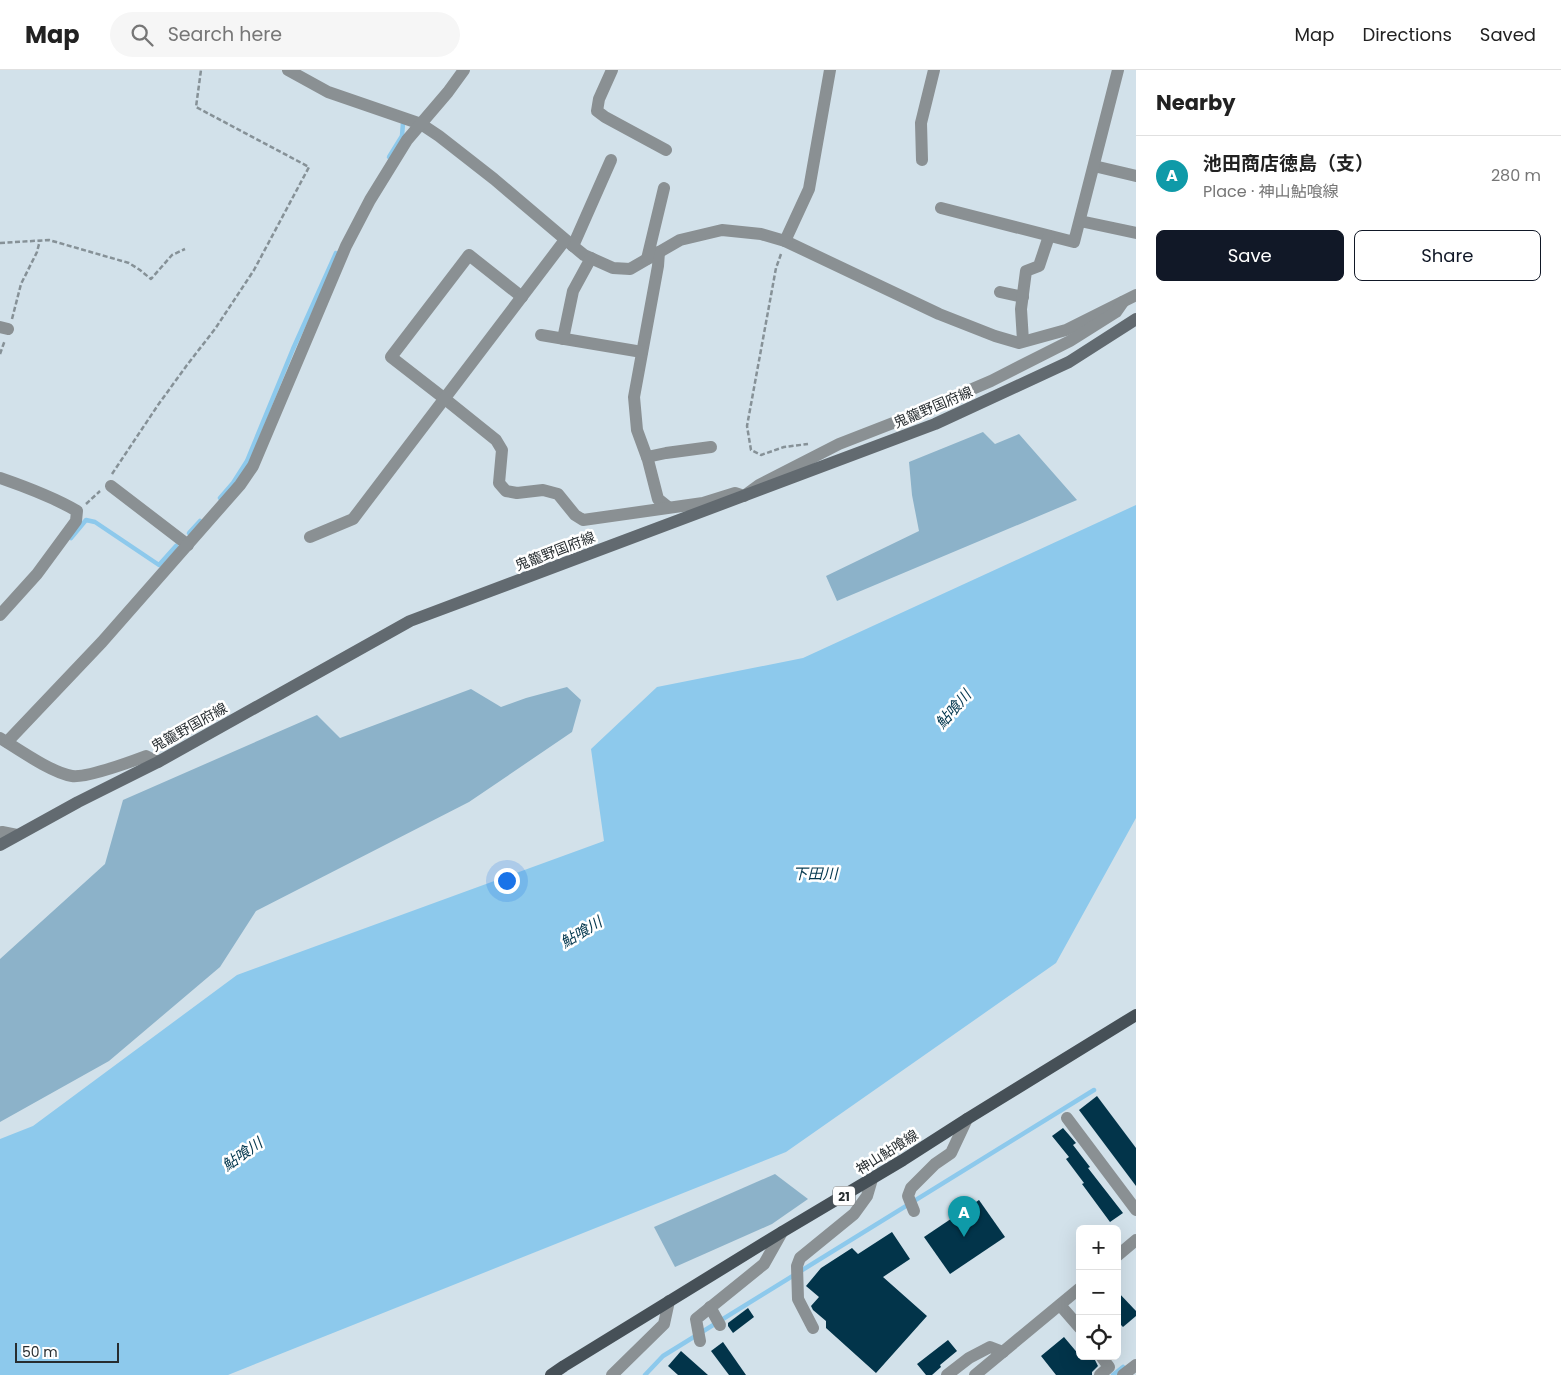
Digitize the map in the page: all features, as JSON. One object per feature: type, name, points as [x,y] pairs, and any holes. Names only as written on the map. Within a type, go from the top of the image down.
[{"type":"main road","name":"鬼籠野国府線","points":[[0,845],[158,762],[410,621],[935,424],[1069,362],[1136,319]]},
{"type":"main road","name":"神山鮎喰線","points":[[555,1374],[564,1366],[669,1301],[872,1179],[1136,1015]]},
{"type":"street","points":[[288,70],[328,92],[421,124],[494,179],[569,243],[591,258],[613,268],[630,269],[680,240],[722,230],[761,234],[785,241],[939,314],[995,336],[1019,342],[1066,330],[1136,295]]},
{"type":"street","points":[[158,762],[146,756],[91,774],[73,776],[57,771],[3,740],[102,642],[240,485],[253,466],[346,246],[370,200],[407,140],[464,70]]},
{"type":"street","points":[[612,70],[599,98],[597,110],[605,117],[666,150]]},
{"type":"street","points":[[785,241],[809,189],[830,70]]},
{"type":"street","points":[[922,160],[921,123],[934,70]]},
{"type":"street","points":[[941,208],[1074,242],[1118,70]]},
{"type":"street","points":[[310,538],[353,519],[522,297],[569,243],[611,160]]},
{"type":"street","points":[[1094,166],[1136,176]]},
{"type":"street","points":[[647,259],[664,188]]},
{"type":"street","points":[[1080,220],[1136,233]]},
{"type":"street","points":[[1023,341],[1021,309],[1026,271],[1039,266],[1049,236]]},
{"type":"street","points":[[659,252],[634,398],[637,430],[658,499],[668,507]]},
{"type":"street","points":[[522,297],[469,255],[391,357],[496,440],[502,450],[499,482],[506,491],[518,493],[543,490],[558,494],[575,515],[582,520],[703,503],[735,493],[744,496],[758,485],[839,444],[1000,377],[1070,341],[1116,312],[1123,302]]},
{"type":"street","points":[[563,339],[573,291],[591,258]]},
{"type":"street","points":[[1000,292],[1023,296]]},
{"type":"street","points":[[541,335],[642,352]]},
{"type":"street","points":[[647,458],[666,453],[711,447]]},
{"type":"street","points":[[0,478],[66,504],[76,511],[76,522],[36,574],[0,615]]},
{"type":"street","points":[[108,485],[188,545]]},
{"type":"street","points":[[0,833],[17,835]]},
{"type":"street","points":[[1067,1118],[1136,1210]]},
{"type":"street","points":[[914,1211],[908,1196],[911,1188],[935,1164],[951,1152],[967,1119]]},
{"type":"street","points":[[813,1328],[798,1299],[797,1266],[800,1258],[854,1214],[867,1196],[872,1179]]},
{"type":"street","points":[[700,1341],[696,1319],[764,1264],[782,1232]]},
{"type":"street","points":[[1121,1253],[1136,1240]]},
{"type":"street","points":[[975,1375],[1076,1291]]},
{"type":"street","points":[[612,1375],[664,1324],[669,1301]]},
{"type":"street","points":[[1060,1304],[1076,1323]]},
{"type":"street","points":[[710,1307],[720,1325]]},
{"type":"street","points":[[946,1375],[969,1358],[990,1347],[1003,1352]]},
{"type":"street","points":[[1104,1360],[1109,1372]]},
{"type":"street","points":[[1123,1375],[1136,1365]]},
{"type":"path","points":[[76,511],[108,485],[158,405],[215,329],[254,270],[309,167],[196,107],[201,70]]},
{"type":"path","points":[[0,354],[4,328],[21,284],[37,252],[40,240]]},
{"type":"path","points":[[0,243],[49,240],[129,263],[150,279],[172,256],[185,249]]},
{"type":"path","points":[[785,241],[776,268],[747,426],[751,450],[761,455],[784,447],[810,444]]},
{"type":"shaded area","points":[[983,432],[995,444],[1019,434],[1077,500],[837,601],[826,576],[919,531],[912,495],[909,462]]},
{"type":"shaded area","points":[[567,687],[581,700],[572,732],[469,802],[256,911],[220,967],[109,1061],[0,1122],[0,959],[105,864],[123,800],[317,715],[340,738],[471,689],[501,707]]},
{"type":"shaded area","points":[[775,1174],[808,1199],[772,1224],[675,1267],[654,1227]]},
{"type":"water","name":"下田川","points":[[1136,505],[1136,818],[1056,963],[786,1152],[228,1375],[0,1375],[0,1139],[33,1126],[237,975],[604,841],[591,749],[657,687],[803,658]]},
{"type":"building","points":[[1097,1096],[1136,1148],[1136,1186],[1079,1110]]},
{"type":"building","points":[[1063,1128],[1076,1143],[1073,1145],[1090,1167],[1088,1168],[1123,1213],[1110,1222],[1066,1159],[1069,1157],[1052,1136]]},
{"type":"building","points":[[979,1200],[1005,1237],[950,1274],[924,1237]]},
{"type":"building","points":[[892,1232],[910,1259],[883,1277],[927,1316],[876,1373],[826,1328],[826,1321],[811,1306],[819,1297],[806,1286],[821,1268],[852,1248],[858,1254]]},
{"type":"building","points":[[1121,1295],[1136,1311],[1136,1316],[1123,1327],[1121,1325]]},
{"type":"building","points":[[748,1308],[754,1317],[733,1333],[728,1323]]},
{"type":"building","points":[[1064,1337],[1076,1351],[1076,1360],[1095,1360],[1098,1366],[1092,1372],[1092,1375],[1056,1375],[1041,1356]]},
{"type":"building","points":[[948,1340],[957,1351],[940,1365],[941,1367],[932,1375],[926,1375],[917,1364]]},
{"type":"building","points":[[723,1342],[746,1375],[729,1375],[711,1351]]},
{"type":"building","points":[[681,1351],[708,1375],[678,1375],[668,1366]]},
{"type":"waterway","points":[[389,157],[402,136],[403,123]]},
{"type":"waterway","points":[[220,498],[233,483],[247,461],[293,349],[336,253]]},
{"type":"waterway","points":[[71,538],[86,520],[95,522],[159,565],[176,546]]},
{"type":"waterway","points":[[189,533],[200,521]]},
{"type":"waterway","points":[[645,1375],[663,1356],[1094,1090]]},
{"type":"waterway","points":[[1113,1375],[1123,1367]]},
{"type":"place","name":"池田商店徳島（支）","points":[[964,1237]]},
{"type":"water label","name":"鮎喰川","points":[[953,709]]},
{"type":"water label","name":"鮎喰川","points":[[581,932]]},
{"type":"water label","name":"鮎喰川","points":[[242,1154]]}]
